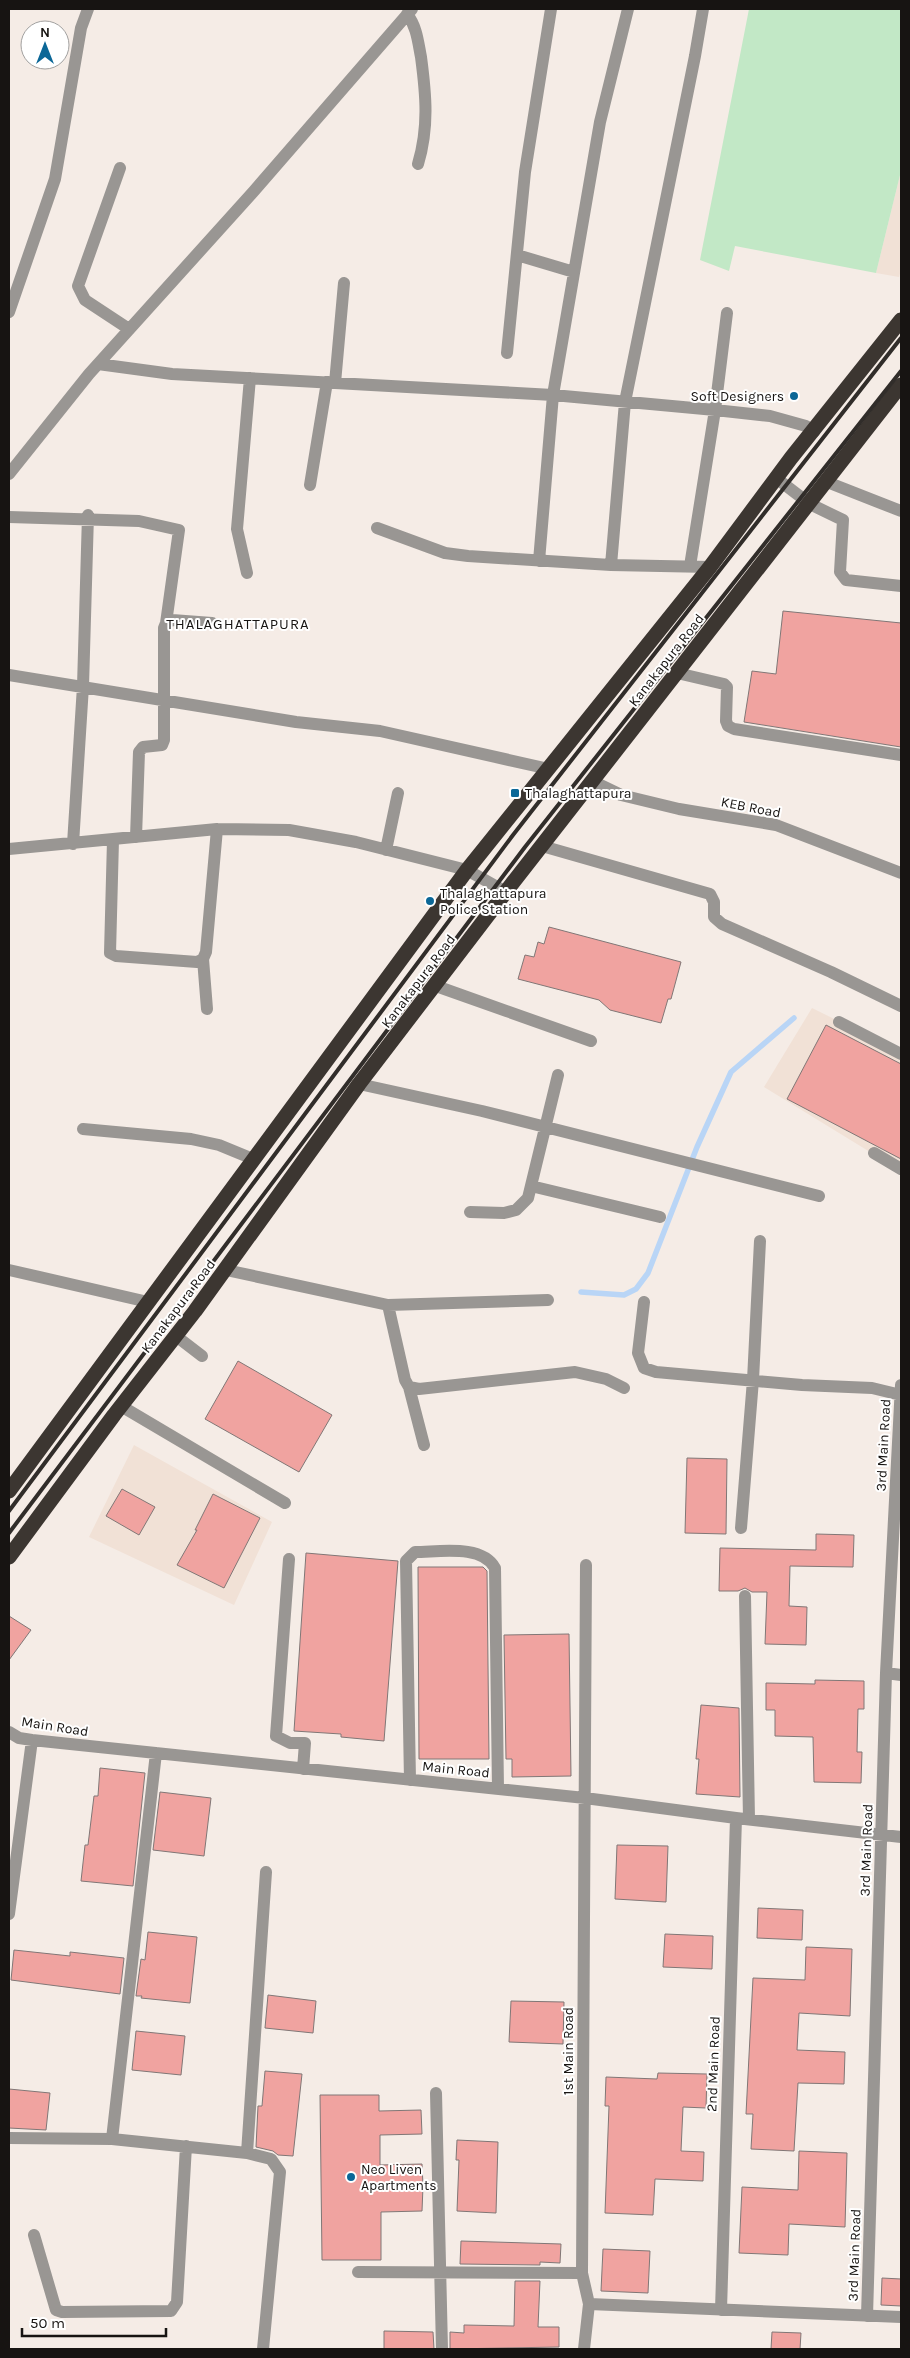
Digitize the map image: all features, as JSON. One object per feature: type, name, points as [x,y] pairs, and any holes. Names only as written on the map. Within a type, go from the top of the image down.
[{"type":"highway","name":"Kanakapura Road","points":[[9,1492],[467,870],[710,567],[776,478],[901,320]]},
{"type":"highway","name":"Kanakapura Road","points":[[9,1557],[121,1406],[226,1270],[359,1084],[592,781],[901,385]]},
{"type":"street","points":[[9,312],[55,179],[81,28],[88,9]]},
{"type":"street","points":[[507,353],[525,172],[551,9]]},
{"type":"street","points":[[539,561],[553,395],[600,122],[628,9]]},
{"type":"street","points":[[611,565],[625,402],[703,9]]},
{"type":"street","points":[[410,11],[417,34],[426,100],[425,137],[418,164]]},
{"type":"street","points":[[9,474],[98,364],[254,191],[410,11]]},
{"type":"street","points":[[120,168],[78,286],[86,300],[129,330]]},
{"type":"street","points":[[517,255],[574,272]]},
{"type":"street","points":[[310,485],[331,382],[344,283]]},
{"type":"street","points":[[690,566],[715,410],[727,313]]},
{"type":"street","points":[[98,364],[172,374],[553,395],[715,410],[770,416],[806,426],[814,432]]},
{"type":"street","points":[[247,573],[237,529],[250,378]]},
{"type":"street","points":[[776,478],[810,504],[843,520],[840,572],[846,580],[901,586]]},
{"type":"street","points":[[827,482],[901,511]]},
{"type":"street","points":[[9,517],[107,519],[139,522],[179,530],[164,628],[164,740],[162,745],[143,747],[139,752],[136,838]]},
{"type":"street","points":[[73,844],[83,686],[88,518]]},
{"type":"street","points":[[377,528],[445,553],[611,565],[710,567]]},
{"type":"street","points":[[166,623],[172,620],[212,623]]},
{"type":"street","points":[[677,673],[724,684],[727,687],[726,721],[728,726],[734,729],[901,755]]},
{"type":"street","points":[[9,675],[296,722],[380,731],[549,769]]},
{"type":"street","name":"KEB Road","points":[[592,781],[621,795],[669,807],[776,825],[901,873]]},
{"type":"street","points":[[386,850],[398,792]]},
{"type":"street","points":[[9,849],[217,829],[289,830],[356,842],[467,870],[506,892]]},
{"type":"street","points":[[207,1009],[203,959],[206,952],[217,829]]},
{"type":"street","points":[[113,840],[110,953],[116,956],[196,962],[203,959]]},
{"type":"street","points":[[542,846],[710,894],[714,902],[714,917],[722,924],[831,972],[901,1006]]},
{"type":"street","points":[[436,986],[591,1041]]},
{"type":"street","points":[[838,1022],[901,1054]]},
{"type":"street","points":[[470,1212],[516,1210],[528,1198],[558,1075]]},
{"type":"street","points":[[359,1084],[544,1127],[818,1196]]},
{"type":"street","points":[[83,1129],[191,1138],[219,1145],[254,1159]]},
{"type":"street","points":[[874,1153],[901,1169]]},
{"type":"street","points":[[531,1186],[660,1217]]},
{"type":"street","points":[[741,1528],[753,1380],[760,1241]]},
{"type":"street","points":[[9,1270],[148,1302]]},
{"type":"street","points":[[226,1270],[388,1305],[548,1300]]},
{"type":"street","points":[[644,1302],[638,1353],[644,1368],[656,1372],[872,1388],[901,1392]]},
{"type":"street","points":[[388,1305],[405,1380],[409,1387],[424,1445]]},
{"type":"street","points":[[176,1336],[202,1356]]},
{"type":"street","points":[[409,1387],[419,1388],[575,1372],[606,1379],[624,1388]]},
{"type":"street","name":"3rd Main Road","points":[[867,2316],[886,1673],[901,1392]]},
{"type":"street","points":[[121,1406],[285,1503]]},
{"type":"street","points":[[410,1780],[406,1561],[415,1552],[475,1552],[491,1560],[495,1568],[498,1789]]},
{"type":"street","points":[[290,1558],[276,1736],[290,1743],[305,1744],[303,1769]]},
{"type":"street","name":"1st Main Road","points":[[584,2349],[589,2304],[582,2273],[586,1565]]},
{"type":"street","points":[[745,1596],[749,1819]]},
{"type":"street","points":[[886,1673],[901,1675]]},
{"type":"street","name":"Main Road","points":[[9,1732],[19,1738],[32,1740],[585,1798],[736,1818],[901,1836]]},
{"type":"street","points":[[9,1914],[32,1740]]},
{"type":"street","points":[[112,2139],[156,1753]]},
{"type":"street","name":"2nd Main Road","points":[[721,2310],[736,1818]]},
{"type":"street","points":[[247,2153],[266,1872]]},
{"type":"street","points":[[436,2093],[442,2349]]},
{"type":"street","points":[[9,2138],[112,2139],[247,2153],[271,2159],[280,2172],[263,2349]]},
{"type":"street","points":[[34,2235],[56,2310],[62,2312],[170,2311],[177,2302],[186,2146]]},
{"type":"street","points":[[358,2272],[582,2273]]},
{"type":"street","points":[[589,2304],[901,2318]]},
{"type":"shaded area","points":[[901,171],[901,270],[899,277],[876,273]]},
{"type":"shaded area","points":[[812,1008],[901,1052],[901,1171],[764,1087]]},
{"type":"shaded area","points":[[134,1445],[272,1522],[234,1605],[89,1537]]},
{"type":"green space","points":[[749,9],[901,9],[901,171],[876,273],[735,246],[729,271],[700,260]]},
{"type":"building","points":[[783,611],[901,623],[901,747],[744,722],[752,671],[776,674]]},
{"type":"building","points":[[549,927],[681,962],[671,999],[668,999],[661,1023],[610,1010],[599,1000],[518,979],[525,955],[534,957],[538,942],[544,944]]},
{"type":"building","points":[[826,1025],[901,1064],[901,1159],[787,1099]]},
{"type":"building","points":[[238,1361],[332,1415],[299,1472],[205,1419]]},
{"type":"building","points":[[687,1458],[727,1459],[726,1534],[685,1533]]},
{"type":"building","points":[[122,1489],[155,1507],[139,1535],[106,1516]]},
{"type":"building","points":[[213,1494],[260,1518],[224,1588],[177,1565],[197,1530],[195,1530]]},
{"type":"building","points":[[816,1534],[854,1535],[853,1567],[790,1566],[789,1606],[807,1607],[806,1645],[765,1644],[767,1592],[752,1592],[745,1588],[738,1591],[719,1591],[720,1548],[816,1550]]},
{"type":"building","points":[[306,1553],[398,1561],[384,1741],[341,1737],[341,1734],[294,1731]]},
{"type":"building","points":[[418,1567],[483,1567],[487,1571],[489,1759],[419,1759]]},
{"type":"building","points":[[9,1616],[31,1630],[9,1660]]},
{"type":"building","points":[[569,1634],[571,1776],[512,1777],[512,1759],[506,1759],[504,1635]]},
{"type":"building","points":[[815,1680],[864,1681],[864,1709],[858,1709],[857,1752],[862,1752],[861,1783],[814,1782],[813,1737],[775,1736],[775,1710],[766,1710],[766,1683],[815,1684]]},
{"type":"building","points":[[701,1705],[739,1708],[740,1797],[696,1794],[699,1759],[696,1759]]},
{"type":"building","points":[[100,1768],[145,1773],[133,1886],[81,1881],[94,1796],[98,1796]]},
{"type":"building","points":[[160,1792],[211,1798],[204,1856],[153,1850]]},
{"type":"building","points":[[617,1845],[668,1846],[666,1902],[615,1899]]},
{"type":"building","points":[[758,1908],[803,1910],[802,1940],[757,1938]]},
{"type":"building","points":[[148,1932],[197,1937],[190,2003],[136,1996],[141,1959],[145,1960]]},
{"type":"building","points":[[665,1934],[713,1936],[712,1969],[663,1967]]},
{"type":"building","points":[[806,1947],[852,1949],[850,2016],[799,2013],[797,2050],[845,2052],[844,2084],[798,2083],[794,2151],[751,2149],[753,2114],[746,2114],[753,1978],[805,1980]]},
{"type":"building","points":[[14,1950],[70,1956],[70,1952],[124,1958],[120,1994],[11,1980]]},
{"type":"building","points":[[268,1995],[316,2001],[313,2033],[265,2028]]},
{"type":"building","points":[[511,2001],[564,2002],[563,2044],[509,2042]]},
{"type":"building","points":[[136,2031],[185,2036],[181,2075],[132,2070]]},
{"type":"building","points":[[265,2071],[302,2074],[293,2156],[278,2155],[273,2151],[256,2147],[258,2106],[262,2106]]},
{"type":"building","points":[[658,2073],[707,2074],[706,2108],[683,2107],[681,2151],[704,2152],[703,2181],[655,2179],[653,2215],[605,2213],[609,2106],[605,2106],[606,2077],[657,2079]]},
{"type":"building","points":[[9,2089],[50,2093],[46,2130],[9,2128]]},
{"type":"building","name":"Neo Liven Apartments","points":[[320,2095],[379,2095],[379,2111],[421,2110],[422,2134],[380,2135],[380,2165],[422,2164],[423,2186],[422,2211],[381,2212],[381,2260],[322,2260]]},
{"type":"building","points":[[457,2140],[498,2142],[496,2213],[457,2211],[459,2160],[456,2160]]},
{"type":"building","points":[[799,2151],[847,2153],[845,2227],[789,2224],[788,2255],[739,2253],[742,2187],[798,2190]]},
{"type":"building","points":[[461,2241],[561,2244],[560,2263],[540,2262],[540,2265],[460,2264]]},
{"type":"building","points":[[603,2249],[650,2251],[648,2293],[601,2291]]},
{"type":"building","points":[[882,2278],[901,2279],[901,2306],[881,2305]]},
{"type":"building","points":[[515,2281],[540,2281],[538,2327],[559,2327],[559,2347],[450,2349],[450,2332],[464,2333],[464,2325],[514,2326]]},
{"type":"building","points":[[384,2331],[433,2332],[434,2349],[384,2349]]},
{"type":"building","points":[[772,2332],[801,2333],[800,2349],[771,2349]]},
{"type":"waterway","points":[[581,1292],[624,1295],[636,1289],[648,1273],[697,1147],[731,1072],[794,1018]]},
{"type":"railway","points":[[9,1511],[513,835],[901,338]]},
{"type":"railway","points":[[9,1533],[525,847],[901,371]]},
{"type":"place","name":"Soft Designers","points":[[794,396]]},
{"type":"place","name":"Thalaghattapura","points":[[515,793]]},
{"type":"place","name":"Thalaghattapura Police Station","points":[[430,901]]},
{"type":"place","name":"Neo Liven Apartments","points":[[351,2177]]},
{"type":"district","name":"THALAGHATTAPURA","points":[[238,624]]}]
